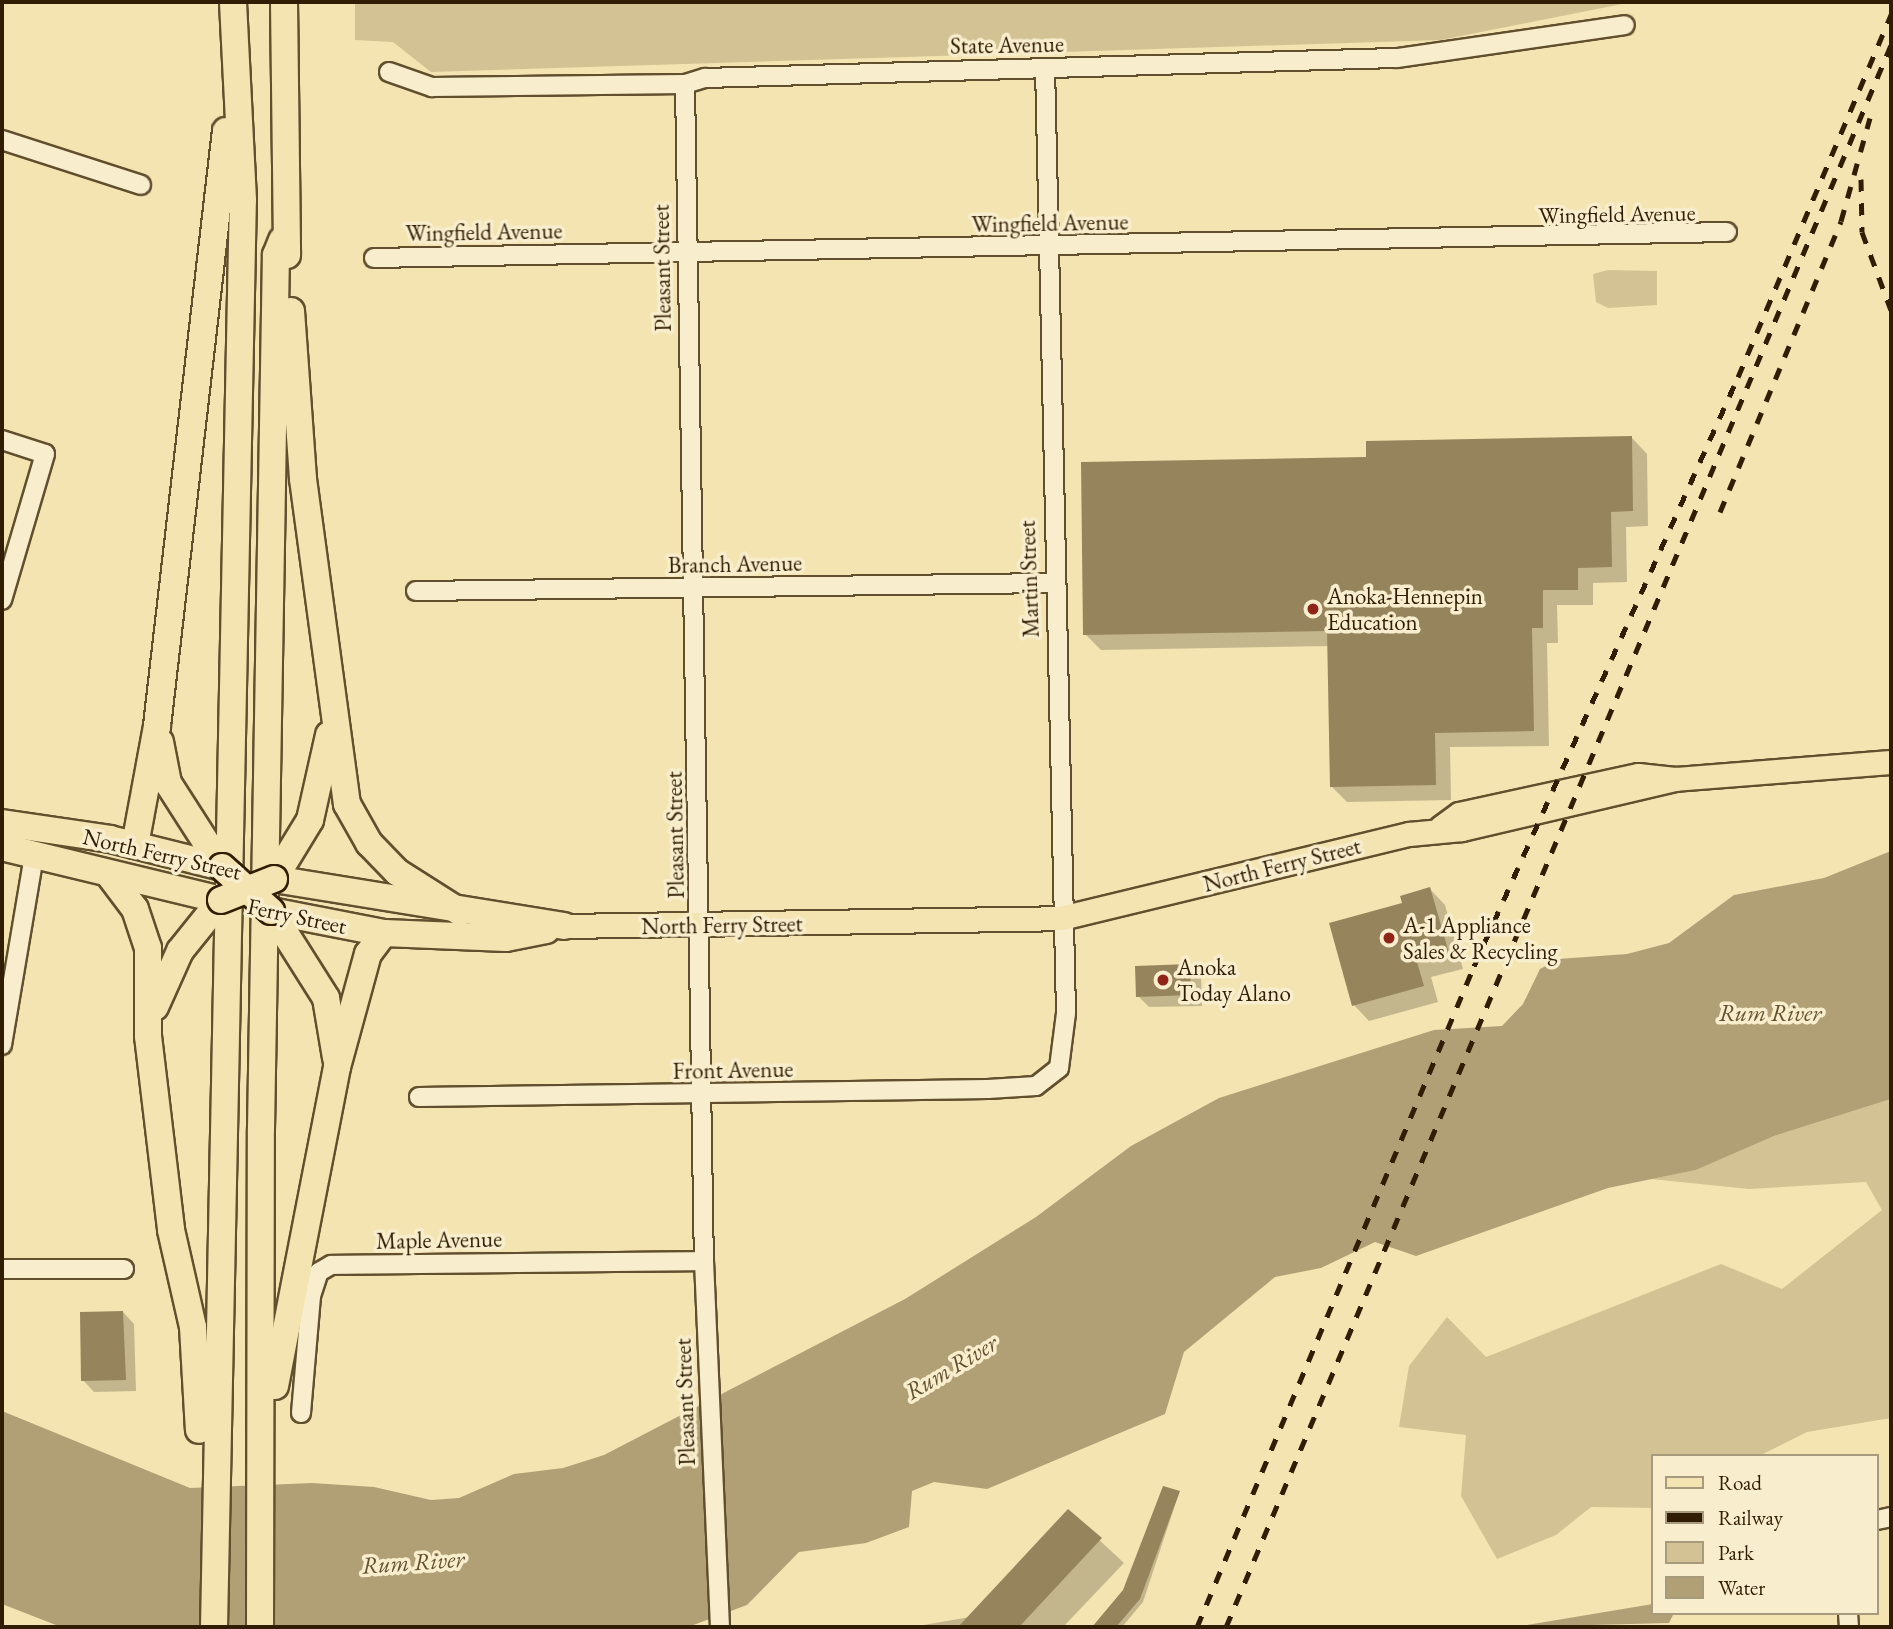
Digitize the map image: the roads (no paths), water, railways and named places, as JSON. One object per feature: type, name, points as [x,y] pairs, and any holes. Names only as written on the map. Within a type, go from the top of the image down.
[{"type":"highway","points":[[214,1627],[214,1484],[242,214],[233,63],[233,2]]},
{"type":"highway","points":[[284,2],[282,240],[332,720],[347,804],[369,843],[397,872],[460,912]]},
{"type":"highway","points":[[135,845],[157,726],[233,63]]},
{"type":"highway","points":[[260,1627],[265,1487],[261,1129],[276,255],[282,240]]},
{"type":"highway","points":[[148,1036],[160,988],[180,951],[221,900],[274,879],[310,820],[332,720]]},
{"type":"highway","points":[[157,726],[168,783],[222,867],[271,911],[326,998],[337,1067]]},
{"type":"highway","name":"North Ferry Street","points":[[2,823],[135,845],[313,887],[460,912],[564,926]]},
{"type":"highway","points":[[2,847],[34,855]]},
{"type":"highway","name":"Ferry Street","points":[[34,855],[110,876],[384,933],[506,938],[564,926]]},
{"type":"highway","points":[[110,876],[135,909],[148,947],[148,1036],[171,1230],[193,1327],[203,1469],[214,1484]]},
{"type":"highway","points":[[263,1450],[337,1067],[368,954],[384,933]]},
{"type":"main road","name":"North Ferry Street","points":[[564,926],[701,926],[1061,918],[1441,827],[1460,814],[1551,790],[1638,775],[1675,779],[1891,762]]},
{"type":"street","name":"State Avenue","points":[[389,72],[432,87],[685,83],[705,78],[1397,58],[1625,25]]},
{"type":"street","name":"Martin Street","points":[[1045,69],[1046,247],[1064,1046],[1059,1069],[1047,1082]]},
{"type":"street","name":"Pleasant Street","points":[[685,83],[685,254],[701,926],[704,1261],[720,1627]]},
{"type":"street","points":[[2,140],[141,185]]},
{"type":"street","name":"Wingfield Avenue","points":[[374,258],[1727,232]]},
{"type":"street","points":[[2,440],[45,454],[2,600]]},
{"type":"street","name":"Branch Avenue","points":[[416,591],[1054,583]]},
{"type":"street","points":[[2,1045],[34,855]]},
{"type":"street","name":"Front Avenue","points":[[419,1097],[988,1089],[1047,1082]]},
{"type":"street","name":"Maple Avenue","points":[[301,1413],[311,1296],[319,1272],[331,1265],[704,1261]]},
{"type":"street","points":[[2,1269],[124,1269]]},
{"type":"water","name":"Rum River","points":[[1891,851],[1891,1099],[1774,1136],[1696,1170],[1608,1188],[1416,1256],[1375,1242],[1321,1268],[1275,1277],[1184,1352],[1165,1414],[987,1489],[934,1482],[912,1491],[909,1527],[866,1543],[799,1552],[747,1605],[688,1627],[61,1627],[2,1604],[2,1411],[190,1488],[312,1483],[374,1487],[431,1500],[459,1498],[514,1474],[563,1468],[604,1455],[905,1299],[1036,1217],[1131,1146],[1219,1098],[1434,1030],[1502,1026],[1523,1004],[1540,969],[1558,959],[1627,954],[1669,943],[1734,895],[1824,878]]},
{"type":"water","points":[[1652,1604],[1652,1615],[1673,1615],[1669,1623],[1515,1627]]},
{"type":"railway","points":[[1197,1627],[1474,966],[1738,377],[1891,14]]},
{"type":"railway","points":[[1226,1627],[1891,45]]},
{"type":"railway","points":[[1720,512],[1841,221],[1870,118]]},
{"type":"railway","points":[[1861,179],[1862,232],[1891,310]]},
{"type":"place","name":"Anoka-Hennepin Education","points":[[1313,609]]},
{"type":"place","name":"A-1 Appliance Sales & Recycling","points":[[1389,938]]},
{"type":"place","name":"Anoka Today Alano","points":[[1163,980]]}]
